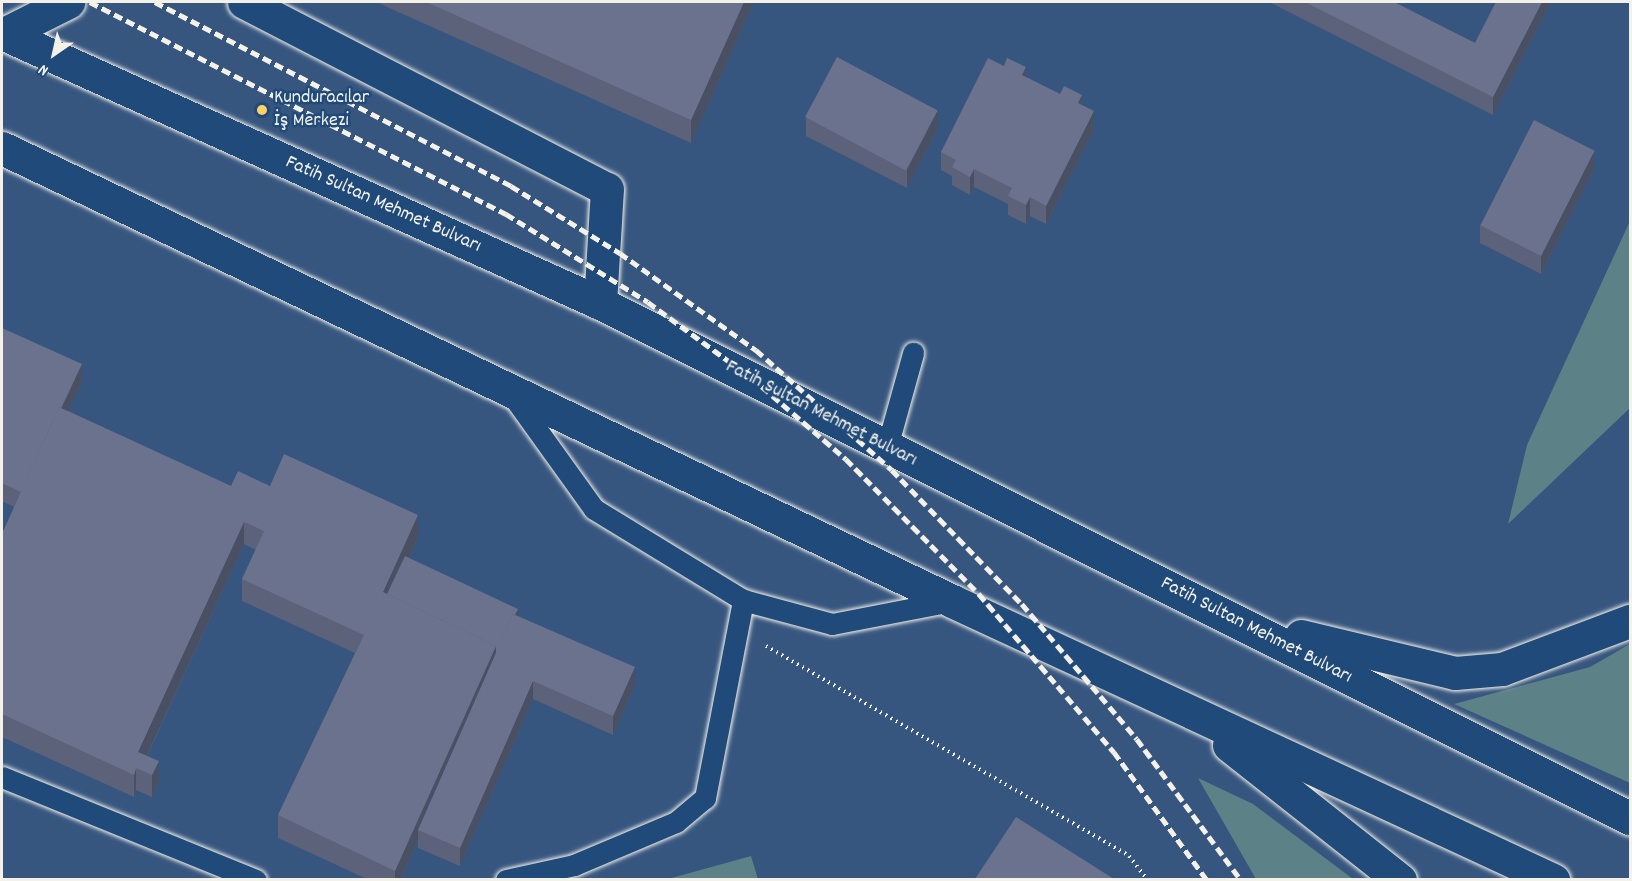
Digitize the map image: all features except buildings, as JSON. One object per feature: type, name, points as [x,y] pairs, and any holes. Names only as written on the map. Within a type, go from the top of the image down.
[{"type":"main road","points":[[3,33],[68,2]]},
{"type":"main road","points":[[244,2],[608,189],[600,303]]},
{"type":"main road","name":"Fatih Sultan Mehmet Bulvarı","points":[[3,33],[600,303],[1630,818]]},
{"type":"main road","points":[[2,148],[952,601],[1553,879]]},
{"type":"main road","points":[[1212,609],[1355,653],[1455,673],[1521,663],[1630,621]]},
{"type":"main road","points":[[1182,709],[1400,879]]},
{"type":"lane","points":[[886,447],[914,353]]},
{"type":"lane","points":[[508,390],[594,509],[742,600],[832,624],[952,601]]},
{"type":"lane","points":[[506,879],[574,865],[676,822],[705,798],[742,600]]},
{"type":"lane","points":[[2,777],[256,879]]},
{"type":"path","points":[[737,629],[1129,856],[1148,879]]},
{"type":"green space","points":[[1630,221],[1630,408],[1508,524],[1527,445]]},
{"type":"green space","points":[[1630,644],[1630,783],[1454,704],[1590,667]]},
{"type":"green space","points":[[1198,778],[1253,804],[1353,879],[1256,879]]},
{"type":"green space","points":[[751,856],[758,879],[668,879]]},
{"type":"railway","points":[[90,2],[506,214],[648,302],[752,378],[846,459],[979,594],[1114,752],[1207,880]]},
{"type":"railway","points":[[155,2],[511,186],[620,253],[756,350],[892,470],[1022,604],[1137,739],[1241,880]]},
{"type":"place","name":"Kunduracılar İş Merkezi","points":[[262,110]]}]
